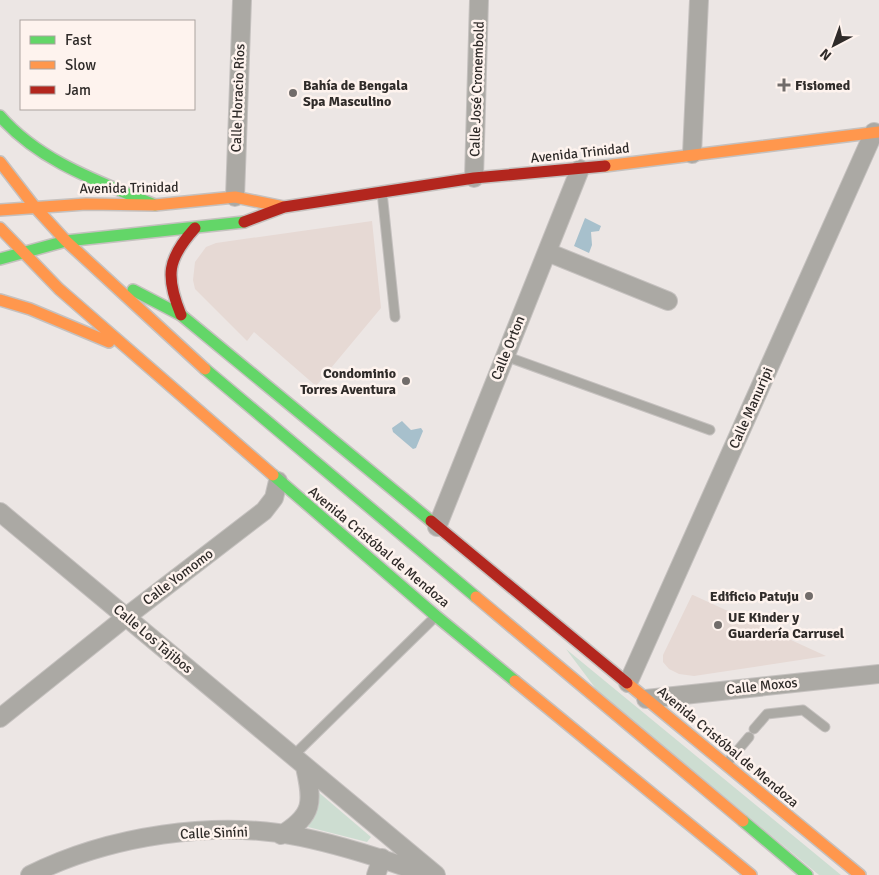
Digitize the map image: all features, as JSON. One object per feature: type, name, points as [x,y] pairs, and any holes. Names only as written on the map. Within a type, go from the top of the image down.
[{"type":"main road","points":[[0,116],[36,149],[72,168],[156,206]]},
{"type":"main road","name":"Avenida Trinidad","points":[[0,259],[66,241],[242,223],[284,207],[474,178],[580,170],[692,154],[877,132]]},
{"type":"main road","name":"Avenida Cristóbal de Mendoza","points":[[0,162],[34,206],[66,241],[219,382],[807,875]]},
{"type":"main road","name":"Avenida Trinidad","points":[[0,210],[34,206],[156,206],[235,197],[284,207]]},
{"type":"main road","name":"Avenida Cristóbal de Mendoza","points":[[0,228],[22,254],[59,289],[300,500],[436,616],[751,875]]},
{"type":"main road","points":[[181,314],[171,292],[171,260],[179,245],[195,228]]},
{"type":"main road","name":"Avenida Cristóbal de Mendoza","points":[[104,275],[181,314],[860,875]]},
{"type":"main road","points":[[0,300],[30,309],[133,352]]},
{"type":"main road","points":[[500,579],[528,616]]},
{"type":"main road","points":[[545,639],[594,698]]},
{"type":"street","name":"Calle Horacio Ríos","points":[[235,197],[242,0]]},
{"type":"street","name":"Calle José Cronembold","points":[[474,178],[479,0]]},
{"type":"street","points":[[692,154],[699,0]]},
{"type":"street","name":"Calle Manuripi","points":[[628,684],[877,132]]},
{"type":"street","name":"Calle Orton","points":[[437,526],[580,170]]},
{"type":"street","points":[[547,252],[668,301]]},
{"type":"street","name":"Calle Yomomo","points":[[0,718],[126,617],[264,511],[274,498],[278,481]]},
{"type":"street","name":"Calle Yomomo","points":[[264,511],[281,504],[300,500]]},
{"type":"street","name":"Calle Los Tajibos","points":[[0,512],[436,875]]},
{"type":"street","name":"Calle Moxos","points":[[646,698],[879,674]]},
{"type":"street","points":[[281,835],[299,824],[305,816],[310,790],[299,761]]},
{"type":"street","name":"Calle Siníni","points":[[30,875],[93,850],[134,838],[241,830],[300,837],[382,858],[428,875]]},
{"type":"street","points":[[376,875],[382,858]]},
{"type":"lane","points":[[382,192],[395,317]]},
{"type":"lane","points":[[505,356],[710,430]]},
{"type":"lane","points":[[299,761],[436,616]]},
{"type":"lane","points":[[726,765],[767,714],[803,710],[826,727]]},
{"type":"shaded area","points":[[372,221],[381,308],[316,386],[254,332],[247,341],[195,289],[193,280],[195,262],[206,247],[216,243]]},
{"type":"shaded area","name":"UE Kinder y Guardería Carrusel","points":[[692,595],[826,656],[694,676],[679,674],[669,669],[663,662],[663,655]]},
{"type":"green space","points":[[566,649],[841,875],[819,875],[599,693]]},
{"type":"green space","points":[[317,791],[371,837],[367,842],[308,827],[315,810]]},
{"type":"water","points":[[585,218],[601,226],[599,231],[591,232],[592,245],[589,253],[574,246]]},
{"type":"water","points":[[402,421],[411,430],[421,428],[423,431],[416,448],[413,449],[393,432],[392,428]]},
{"type":"traffic: fast","points":[[0,116],[33,146],[52,158],[92,179],[155,205]]},
{"type":"traffic: fast","points":[[0,259],[66,241],[244,222]]},
{"type":"traffic: fast","points":[[133,290],[181,315],[431,521]]},
{"type":"traffic: fast","points":[[205,369],[476,597]]},
{"type":"traffic: fast","points":[[273,475],[436,616],[515,681]]},
{"type":"traffic: fast","points":[[743,821],[807,875]]},
{"type":"traffic: slow","points":[[605,166],[879,132]]},
{"type":"traffic: slow","points":[[0,162],[34,206],[66,241],[205,369]]},
{"type":"traffic: slow","points":[[0,210],[86,204],[155,205],[235,197],[284,207]]},
{"type":"traffic: slow","points":[[0,228],[59,289],[273,475]]},
{"type":"traffic: slow","points":[[0,300],[30,309],[109,342]]},
{"type":"traffic: slow","points":[[476,597],[743,821]]},
{"type":"traffic: slow","points":[[515,681],[751,875]]},
{"type":"traffic: slow","points":[[627,683],[860,875]]},
{"type":"traffic: jam","points":[[244,222],[284,207],[474,178],[605,166]]},
{"type":"traffic: jam","points":[[181,315],[172,289],[172,268],[179,249],[195,228]]},
{"type":"traffic: jam","points":[[431,521],[627,683]]},
{"type":"place","name":"Fisiomed","points":[[784,85]]},
{"type":"place","name":"Bahía de Bengala Spa Masculino","points":[[293,93]]},
{"type":"place","name":"Condominio Torres Aventura","points":[[406,381]]},
{"type":"place","name":"Edificio Patuju","points":[[809,596]]},
{"type":"place","name":"UE Kinder y Guardería Carrusel","points":[[718,625]]}]
